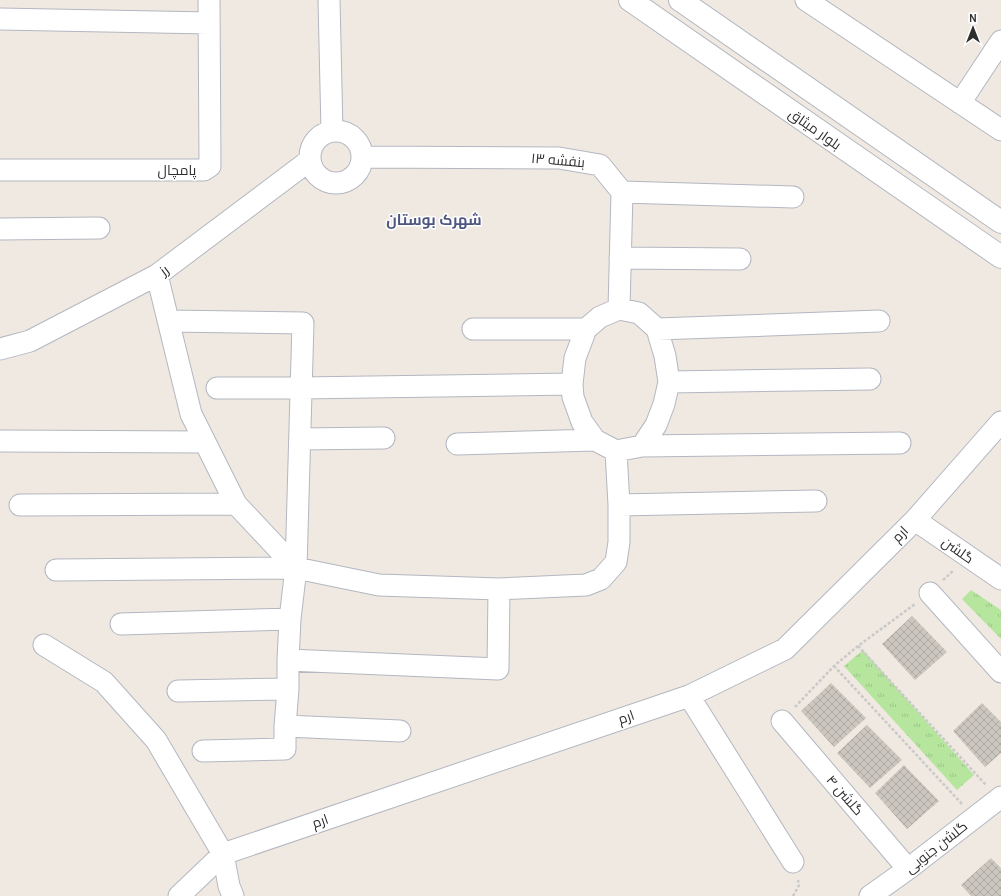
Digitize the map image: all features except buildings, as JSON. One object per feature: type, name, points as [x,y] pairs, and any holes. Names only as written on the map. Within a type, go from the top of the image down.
[{"type":"street","name":"پامچال","points":[[0,170],[204,170],[210,166],[209,0]]},
{"type":"street","points":[[329,0],[332,132]]},
{"type":"street","name":"بلوار میثاق","points":[[630,0],[1001,257]]},
{"type":"street","name":"بلوار میثاق","points":[[680,0],[1001,222]]},
{"type":"street","points":[[806,0],[1001,130]]},
{"type":"street","points":[[0,19],[209,23]]},
{"type":"street","points":[[960,103],[1001,41]]},
{"type":"street","points":[[332,132],[350,134],[360,144],[363,157],[358,172],[346,182],[330,183],[316,174],[310,160],[313,145],[323,134],[332,132]]},
{"type":"street","name":"بنفشه ۱۳","points":[[363,157],[559,158],[600,165],[622,192]]},
{"type":"street","name":"رز","points":[[0,349],[30,340],[157,275],[310,160]]},
{"type":"street","points":[[619,309],[622,192],[793,197]]},
{"type":"street","points":[[0,229],[99,228]]},
{"type":"street","points":[[620,258],[740,259]]},
{"type":"street","points":[[157,275],[191,414],[236,504],[296,568]]},
{"type":"street","points":[[642,446],[656,425],[664,404],[669,382],[665,356],[657,329],[639,313],[619,309],[600,317],[586,329],[575,358],[572,384],[573,397],[582,422],[595,440],[616,451],[642,446],[900,443]]},
{"type":"street","points":[[169,321],[303,323],[296,568],[290,619],[285,749],[203,751]]},
{"type":"street","points":[[657,329],[879,321]]},
{"type":"street","points":[[473,329],[586,329]]},
{"type":"street","points":[[669,382],[870,380]]},
{"type":"street","points":[[217,388],[572,384]]},
{"type":"street","name":"ارم","points":[[180,896],[223,854],[689,696],[785,649],[915,520],[1001,422]]},
{"type":"street","points":[[300,439],[384,438]]},
{"type":"street","points":[[457,444],[595,440]]},
{"type":"street","points":[[0,441],[205,442]]},
{"type":"street","points":[[56,570],[296,568],[379,585],[499,589],[586,586],[601,579],[616,562],[619,542],[619,505],[616,451]]},
{"type":"street","points":[[619,505],[816,501]]},
{"type":"street","points":[[20,505],[236,504]]},
{"type":"street","name":"گلشن","points":[[915,520],[1001,579]]},
{"type":"street","points":[[288,660],[498,669],[499,589]]},
{"type":"street","points":[[930,593],[1001,672]]},
{"type":"street","points":[[121,624],[290,619]]},
{"type":"street","points":[[44,645],[104,682],[156,740],[223,854],[229,886],[234,896]]},
{"type":"street","points":[[178,691],[288,689]]},
{"type":"street","points":[[689,696],[793,862]]},
{"type":"street","name":"گلشن ۴","points":[[782,721],[908,869]]},
{"type":"street","points":[[285,726],[400,731]]},
{"type":"street","name":"گلشن جنوبی","points":[[870,896],[908,869],[974,818],[999,802]]},
{"type":"path","points":[[782,721],[834,666],[858,646],[930,593],[967,557]]},
{"type":"path","points":[[858,646],[999,802]]},
{"type":"path","points":[[834,666],[974,818]]},
{"type":"green space","points":[[971,590],[1001,610],[1001,639],[962,599]]},
{"type":"green space","points":[[863,650],[974,775],[957,790],[844,666]]},
{"type":"district","name":"شهرک بوستان","points":[[434,220]]}]
